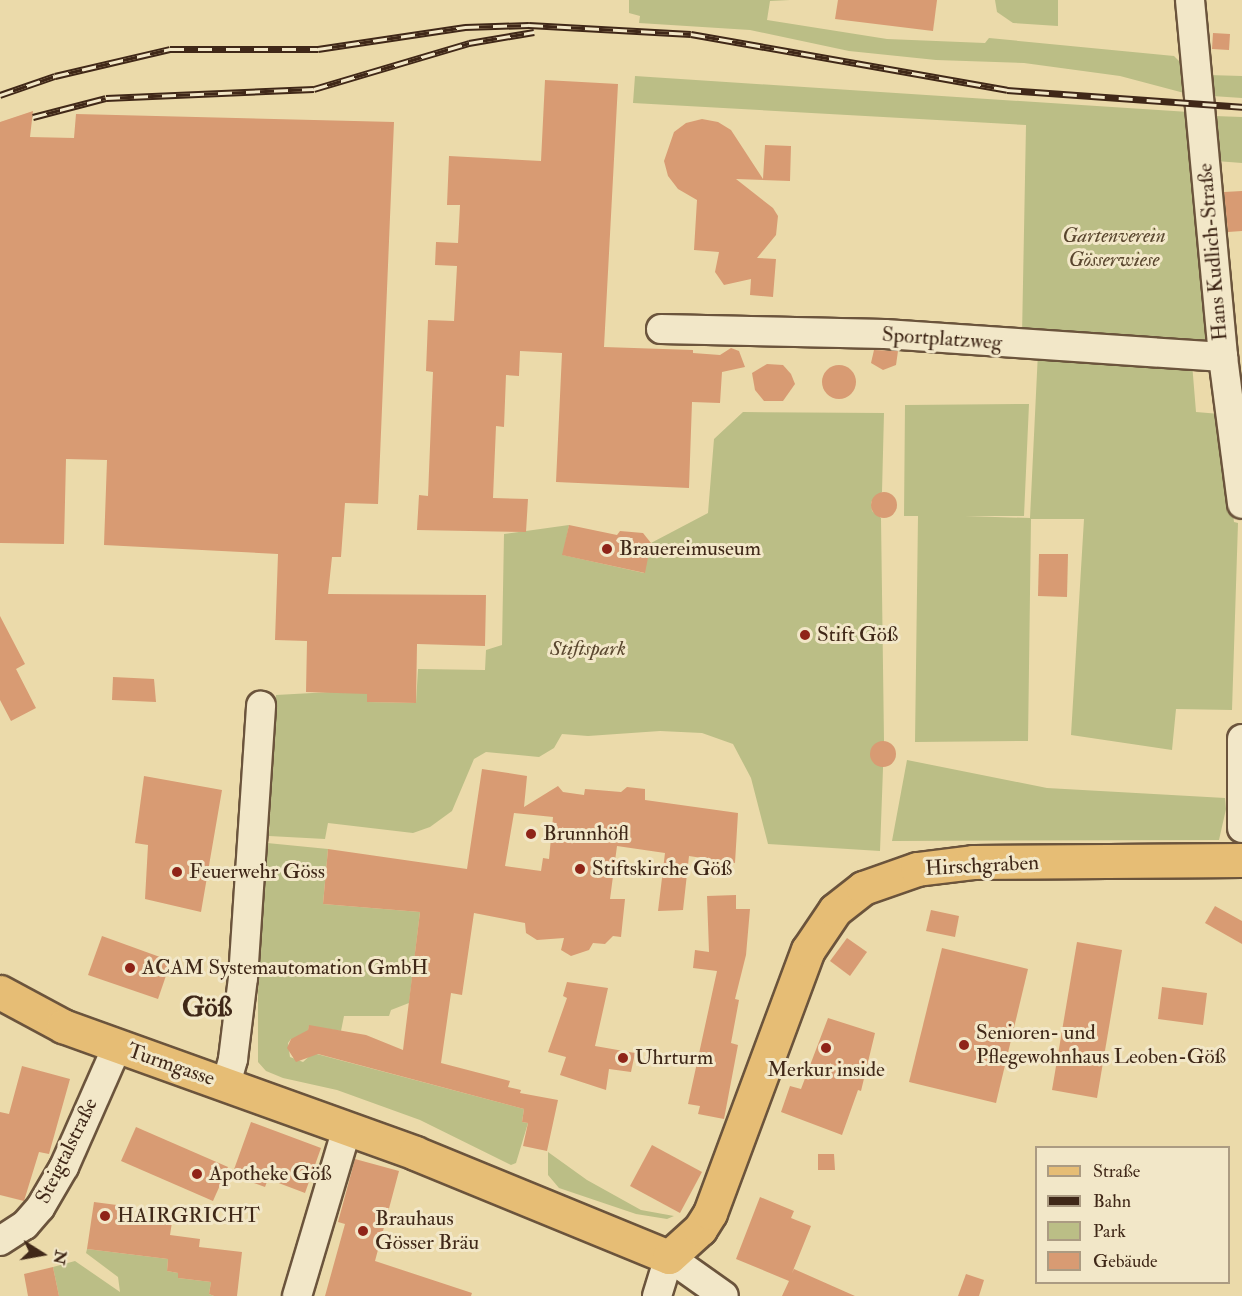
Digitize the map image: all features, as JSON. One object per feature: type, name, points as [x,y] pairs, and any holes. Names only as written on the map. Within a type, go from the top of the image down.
[{"type":"main road","name":"Hirschgraben","points":[[669,1257],[700,1229],[710,1213],[808,950],[835,910],[863,888],[899,873],[973,862],[1242,860]]},
{"type":"main road","name":"Turmgasse","points":[[0,992],[35,1013],[117,1047],[347,1128],[521,1194],[669,1257]]},
{"type":"street","name":"Hans Kudlich-Straße","points":[[1190,0],[1223,357],[1242,504]]},
{"type":"street","name":"Sportplatzweg","points":[[661,329],[885,334],[1223,357]]},
{"type":"street","points":[[226,1084],[233,1059],[243,978],[261,706]]},
{"type":"street","points":[[1242,739],[1242,828]]},
{"type":"street","name":"Steigtalstraße","points":[[0,1241],[25,1225],[40,1209],[64,1167],[117,1047]]},
{"type":"street","points":[[297,1296],[347,1128]]},
{"type":"street","points":[[657,1296],[669,1257],[723,1296]]},
{"type":"green space","points":[[629,0],[790,0],[770,1],[767,20],[887,39],[985,43],[989,38],[1174,56],[1189,71],[1188,94],[1120,76],[1024,63],[936,60],[849,51],[750,30],[639,23],[640,16],[629,13]]},
{"type":"green space","points":[[995,0],[1058,0],[1058,26],[1013,23],[997,12]]},
{"type":"green space","points":[[1208,75],[1242,76],[1242,98],[1212,96]]},
{"type":"green space","name":"Gartenverein Gösserwiese","points":[[635,76],[1189,112],[1212,340],[1207,347],[1022,336],[1026,125],[633,103]]},
{"type":"green space","points":[[1214,116],[1242,117],[1242,163],[1216,161]]},
{"type":"green space","points":[[1038,352],[1192,363],[1196,412],[1220,414],[1234,522],[1238,523],[1232,710],[1176,709],[1172,750],[1071,735],[1084,519],[1031,519],[1028,741],[915,742],[918,516],[904,516],[905,405],[1029,404],[1024,516],[965,516],[1030,518]]},
{"type":"green space","name":"Stiftspark","points":[[743,412],[884,413],[882,492],[871,502],[872,511],[881,518],[884,741],[880,851],[768,844],[751,778],[733,744],[702,733],[660,731],[588,736],[562,734],[554,748],[539,757],[486,752],[474,759],[452,811],[430,827],[413,833],[328,823],[325,839],[269,836],[276,695],[367,690],[367,702],[416,703],[418,669],[485,670],[486,650],[502,645],[504,534],[569,525],[563,555],[644,573],[651,543],[708,513],[714,439]]},
{"type":"green space","points":[[907,760],[1047,788],[1225,798],[1226,809],[1219,840],[892,841]]},
{"type":"green space","points":[[267,843],[328,849],[323,904],[420,912],[409,1003],[391,1010],[389,1016],[344,1016],[341,1031],[309,1026],[307,1037],[291,1039],[288,1043],[290,1057],[303,1062],[313,1053],[524,1109],[522,1122],[528,1123],[516,1163],[511,1165],[420,1120],[337,1090],[283,1078],[266,1071],[258,1062],[258,991]]},
{"type":"green space","points":[[548,1152],[587,1180],[641,1210],[674,1216],[667,1219],[636,1214],[559,1188],[548,1175]]},
{"type":"green space","points":[[87,1249],[168,1259],[167,1271],[178,1273],[178,1278],[211,1282],[209,1294],[214,1296],[59,1296],[53,1267],[75,1261],[120,1292],[118,1277],[86,1253]]},
{"type":"building","points":[[838,0],[937,0],[933,31],[835,19]]},
{"type":"building","points":[[1213,33],[1230,34],[1229,50],[1212,49]]},
{"type":"building","points":[[545,80],[618,84],[604,347],[693,350],[693,353],[720,355],[731,348],[739,351],[745,367],[722,372],[720,403],[692,402],[689,488],[556,482],[562,353],[520,351],[519,376],[506,375],[504,427],[496,426],[493,498],[528,499],[526,532],[417,530],[419,495],[428,496],[433,372],[426,371],[428,320],[454,321],[457,266],[435,265],[436,242],[458,243],[460,205],[447,205],[449,156],[541,161]]},
{"type":"building","points":[[33,111],[30,137],[74,138],[76,114],[394,122],[378,504],[345,503],[341,557],[332,557],[328,594],[486,595],[485,646],[417,644],[416,703],[367,702],[367,694],[306,692],[307,641],[275,640],[278,554],[104,545],[107,460],[66,459],[64,544],[0,543],[0,122]]},
{"type":"building","points":[[702,119],[718,122],[731,130],[763,179],[765,145],[791,146],[790,181],[736,179],[773,208],[778,216],[776,235],[757,258],[776,259],[773,297],[750,295],[751,279],[724,285],[715,272],[719,252],[694,250],[697,200],[678,189],[668,176],[664,161],[674,132],[686,123]]},
{"type":"building","points":[[1242,191],[1242,231],[1228,232],[1224,192]]},
{"type":"building","points":[[874,350],[898,351],[896,365],[883,370],[871,363]]},
{"type":"building","points":[[767,364],[783,365],[791,374],[795,384],[783,401],[764,401],[755,390],[752,373]]},
{"type":"building","points":[[839,365],[851,370],[856,382],[851,394],[839,399],[827,394],[822,382],[827,370]]},
{"type":"building","points":[[884,492],[893,496],[897,505],[893,514],[884,518],[875,514],[871,505],[875,496]]},
{"type":"building","name":"Brauereimuseum","points":[[569,525],[617,535],[620,531],[643,533],[651,543],[645,573],[562,555]]},
{"type":"building","points":[[1039,554],[1068,554],[1067,597],[1038,596]]},
{"type":"building","points":[[0,616],[25,664],[16,669],[36,708],[11,721],[0,700]]},
{"type":"building","points":[[113,677],[154,679],[156,702],[112,700]]},
{"type":"building","points":[[883,741],[892,745],[896,754],[892,763],[883,767],[874,763],[870,754],[874,745]]},
{"type":"building","points":[[482,769],[527,776],[524,807],[558,786],[563,792],[584,795],[585,789],[621,792],[627,787],[645,789],[645,800],[738,813],[735,863],[689,856],[683,910],[658,911],[665,853],[617,846],[610,899],[625,899],[621,937],[613,936],[605,944],[593,943],[589,950],[571,956],[561,950],[564,938],[537,940],[526,933],[525,923],[474,913],[462,995],[451,993],[441,1063],[510,1081],[508,1087],[521,1090],[520,1093],[558,1100],[547,1151],[523,1146],[528,1123],[522,1122],[524,1109],[318,1054],[296,1062],[287,1048],[291,1039],[308,1030],[309,1025],[366,1035],[403,1050],[420,912],[323,904],[328,849],[467,869]],"holes":[[[514,813],[553,817],[549,859],[543,858],[541,871],[505,866]]]},
{"type":"building","name":"Feuerwehr Göss","points":[[144,776],[222,790],[201,912],[145,899],[148,845],[135,843]]},
{"type":"building","points":[[736,895],[736,909],[750,909],[746,955],[735,999],[739,1000],[731,1043],[738,1045],[724,1119],[698,1114],[700,1106],[688,1104],[717,971],[693,968],[695,950],[709,952],[707,896]]},
{"type":"building","points":[[1215,906],[1242,921],[1242,944],[1205,923]]},
{"type":"building","points":[[931,910],[959,916],[955,937],[926,931]]},
{"type":"building","name":"ACAM Systemautomation GmbH","points":[[102,936],[171,961],[158,999],[88,975]]},
{"type":"building","points":[[847,938],[867,952],[850,976],[830,961]]},
{"type":"building","points":[[1077,942],[1122,950],[1097,1098],[1052,1090]]},
{"type":"building","name":"Senioren- und Pflegewohnhaus Leoben-Göß","points":[[942,948],[1028,969],[996,1103],[909,1082]]},
{"type":"building","points":[[567,982],[608,988],[595,1046],[635,1053],[631,1072],[609,1069],[606,1090],[560,1075],[566,1057],[548,1052],[567,998],[563,996]]},
{"type":"building","points":[[1162,987],[1207,993],[1203,1025],[1158,1019]]},
{"type":"building","points":[[828,1018],[875,1033],[861,1091],[858,1090],[842,1135],[781,1112],[790,1086],[801,1089]]},
{"type":"building","points":[[22,1066],[70,1079],[49,1154],[39,1152],[24,1201],[0,1195],[0,1112],[9,1114]]},
{"type":"building","points":[[251,1122],[321,1148],[305,1193],[268,1179],[265,1187],[232,1175]]},
{"type":"building","points":[[136,1127],[228,1167],[213,1201],[121,1161]]},
{"type":"building","points":[[652,1145],[702,1172],[680,1213],[630,1186]]},
{"type":"building","points":[[818,1154],[834,1154],[835,1170],[818,1170]]},
{"type":"building","name":"Brauhaus Gösser Bräu","points":[[355,1159],[399,1171],[375,1261],[472,1293],[471,1296],[325,1296],[345,1224],[338,1222]]},
{"type":"building","points":[[760,1197],[794,1211],[791,1218],[811,1226],[792,1273],[794,1269],[855,1296],[782,1296],[789,1281],[736,1259]]},
{"type":"building","points":[[94,1202],[132,1207],[131,1216],[172,1222],[170,1235],[200,1239],[199,1247],[242,1252],[237,1296],[214,1296],[209,1294],[211,1282],[178,1278],[178,1273],[167,1271],[168,1259],[87,1249]]},
{"type":"building","points":[[53,1267],[59,1296],[28,1296],[24,1274]]},
{"type":"building","points":[[966,1274],[984,1280],[979,1296],[958,1296]]},
{"type":"railway","points":[[0,95],[55,76],[170,49],[318,49],[465,27],[529,25],[691,34],[1007,90],[1242,107]]},
{"type":"railway","points":[[33,117],[106,98],[314,89],[469,43],[534,32]]},
{"type":"place","name":"Brauereimuseum","points":[[607,549]]},
{"type":"place","name":"Stift Göß","points":[[805,635]]},
{"type":"place","name":"Brunnhöfl","points":[[531,834]]},
{"type":"place","name":"Stiftskirche Göß","points":[[580,869]]},
{"type":"place","name":"Feuerwehr Göss","points":[[177,872]]},
{"type":"place","name":"ACAM Systemautomation GmbH","points":[[130,968]]},
{"type":"place","name":"Senioren- und Pflegewohnhaus Leoben-Göß","points":[[964,1045]]},
{"type":"place","name":"Merkur inside","points":[[826,1048]]},
{"type":"place","name":"Uhrturm","points":[[623,1058]]},
{"type":"place","name":"Apotheke Göß","points":[[197,1174]]},
{"type":"place","name":"HAIRGRICHT","points":[[105,1216]]},
{"type":"place","name":"Brauhaus Gösser Bräu","points":[[363,1231]]},
{"type":"district","name":"Göß","points":[[207,1008]]}]
